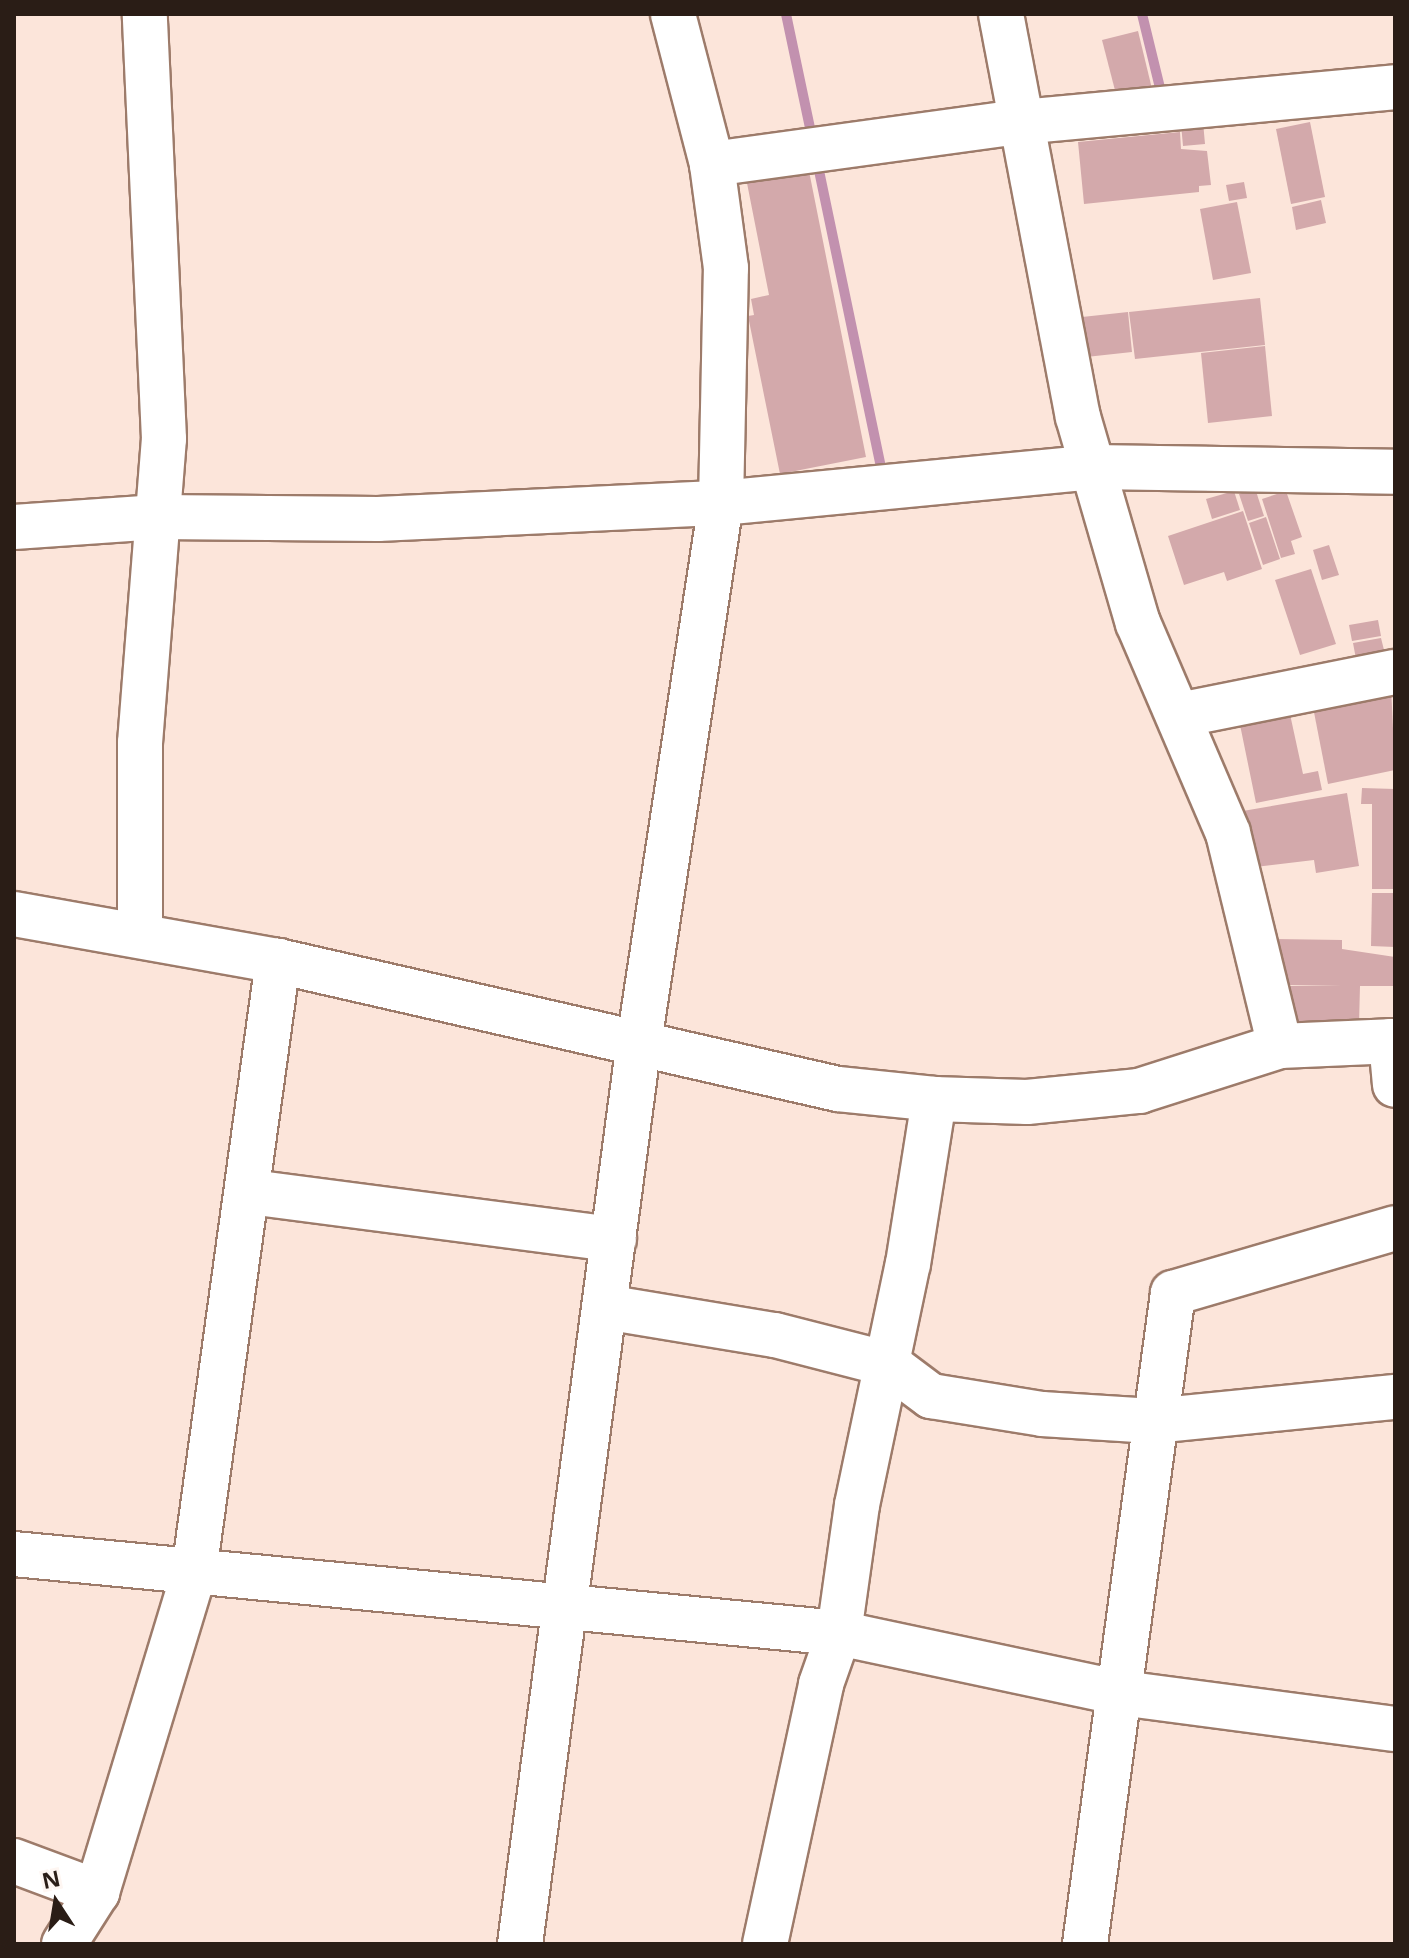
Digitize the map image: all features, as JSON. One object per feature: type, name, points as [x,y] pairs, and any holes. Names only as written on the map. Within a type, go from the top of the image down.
[{"type":"street","points":[[140,933],[140,743],[164,439],[145,14]]},
{"type":"street","points":[[520,1944],[639,1042],[721,503],[726,268],[712,164],[673,14]]},
{"type":"street","points":[[1001,14],[1020,122],[1093,467],[1138,623],[1228,833],[1280,1046]]},
{"type":"street","points":[[712,164],[1020,122],[1395,87]]},
{"type":"street","points":[[14,527],[158,517],[378,519],[721,503],[1093,467],[1395,472]]},
{"type":"street","points":[[1179,715],[1395,672]]},
{"type":"street","points":[[14,914],[140,933],[278,961],[838,1089],[934,1099],[1027,1102],[1139,1091],[1280,1046],[1393,1041],[1395,1085]]},
{"type":"street","points":[[66,1944],[97,1892],[194,1572],[250,1192],[278,961]]},
{"type":"street","points":[[765,1944],[821,1684],[839,1633],[857,1505],[888,1364],[934,1099]]},
{"type":"street","points":[[250,1192],[614,1239]]},
{"type":"street","points":[[1085,1944],[1121,1693],[1153,1421],[1173,1293],[1395,1228]]},
{"type":"street","points":[[605,1307],[775,1335],[888,1364],[931,1396],[1042,1414],[1153,1421],[1395,1397]]},
{"type":"street","points":[[14,1554],[839,1633],[1121,1693],[1395,1729]]},
{"type":"street","points":[[14,1861],[97,1892]]},
{"type":"building","points":[[1138,31],[1153,93],[1118,102],[1102,40]]},
{"type":"building","points":[[1203,122],[1205,144],[1183,146],[1181,124]]},
{"type":"building","points":[[1310,122],[1325,197],[1291,204],[1276,129]]},
{"type":"building","points":[[1180,132],[1181,149],[1207,151],[1211,185],[1199,186],[1199,192],[1084,204],[1078,142]]},
{"type":"building","points":[[808,166],[866,457],[780,474],[748,316],[754,315],[751,299],[769,295],[746,178]]},
{"type":"building","points":[[1244,182],[1247,198],[1229,201],[1226,185]]},
{"type":"building","points":[[1321,200],[1326,223],[1296,230],[1292,207]]},
{"type":"building","points":[[1237,202],[1251,273],[1213,280],[1200,209]]},
{"type":"building","points":[[1260,298],[1265,345],[1135,359],[1129,312]]},
{"type":"building","points":[[1128,312],[1132,352],[1077,358],[1073,318]]},
{"type":"building","points":[[1265,346],[1272,416],[1208,423],[1201,353]]},
{"type":"building","points":[[1255,488],[1264,516],[1248,521],[1239,494]]},
{"type":"building","points":[[1234,491],[1240,510],[1212,519],[1206,499]]},
{"type":"building","points":[[1286,491],[1302,537],[1291,541],[1295,554],[1281,558],[1262,499]]},
{"type":"building","points":[[1243,511],[1262,569],[1227,581],[1224,572],[1184,585],[1168,536]]},
{"type":"building","points":[[1266,517],[1280,559],[1263,565],[1249,523]]},
{"type":"building","points":[[1329,545],[1339,575],[1322,580],[1313,550]]},
{"type":"building","points":[[1311,569],[1336,644],[1300,655],[1275,580]]},
{"type":"building","points":[[1378,620],[1381,636],[1352,641],[1349,625]]},
{"type":"building","points":[[1381,638],[1385,654],[1356,659],[1353,643]]},
{"type":"building","points":[[1391,686],[1395,770],[1328,784],[1312,702]]},
{"type":"building","points":[[1288,705],[1303,774],[1318,771],[1322,790],[1256,803],[1238,715]]},
{"type":"building","points":[[1362,788],[1395,789],[1395,889],[1372,889],[1372,804],[1361,804]]},
{"type":"building","points":[[1347,793],[1359,866],[1316,873],[1314,860],[1247,868],[1237,812]]},
{"type":"building","points":[[1372,893],[1395,893],[1395,947],[1371,946]]},
{"type":"building","points":[[1275,939],[1342,940],[1342,949],[1395,957],[1395,986],[1360,986],[1359,1025],[1286,1024],[1287,986],[1342,985],[1275,985]]},
{"type":"waterway","points":[[786,14],[812,137]]},
{"type":"waterway","points":[[1142,14],[1161,92]]},
{"type":"waterway","points":[[817,161],[882,471],[887,471]]}]
